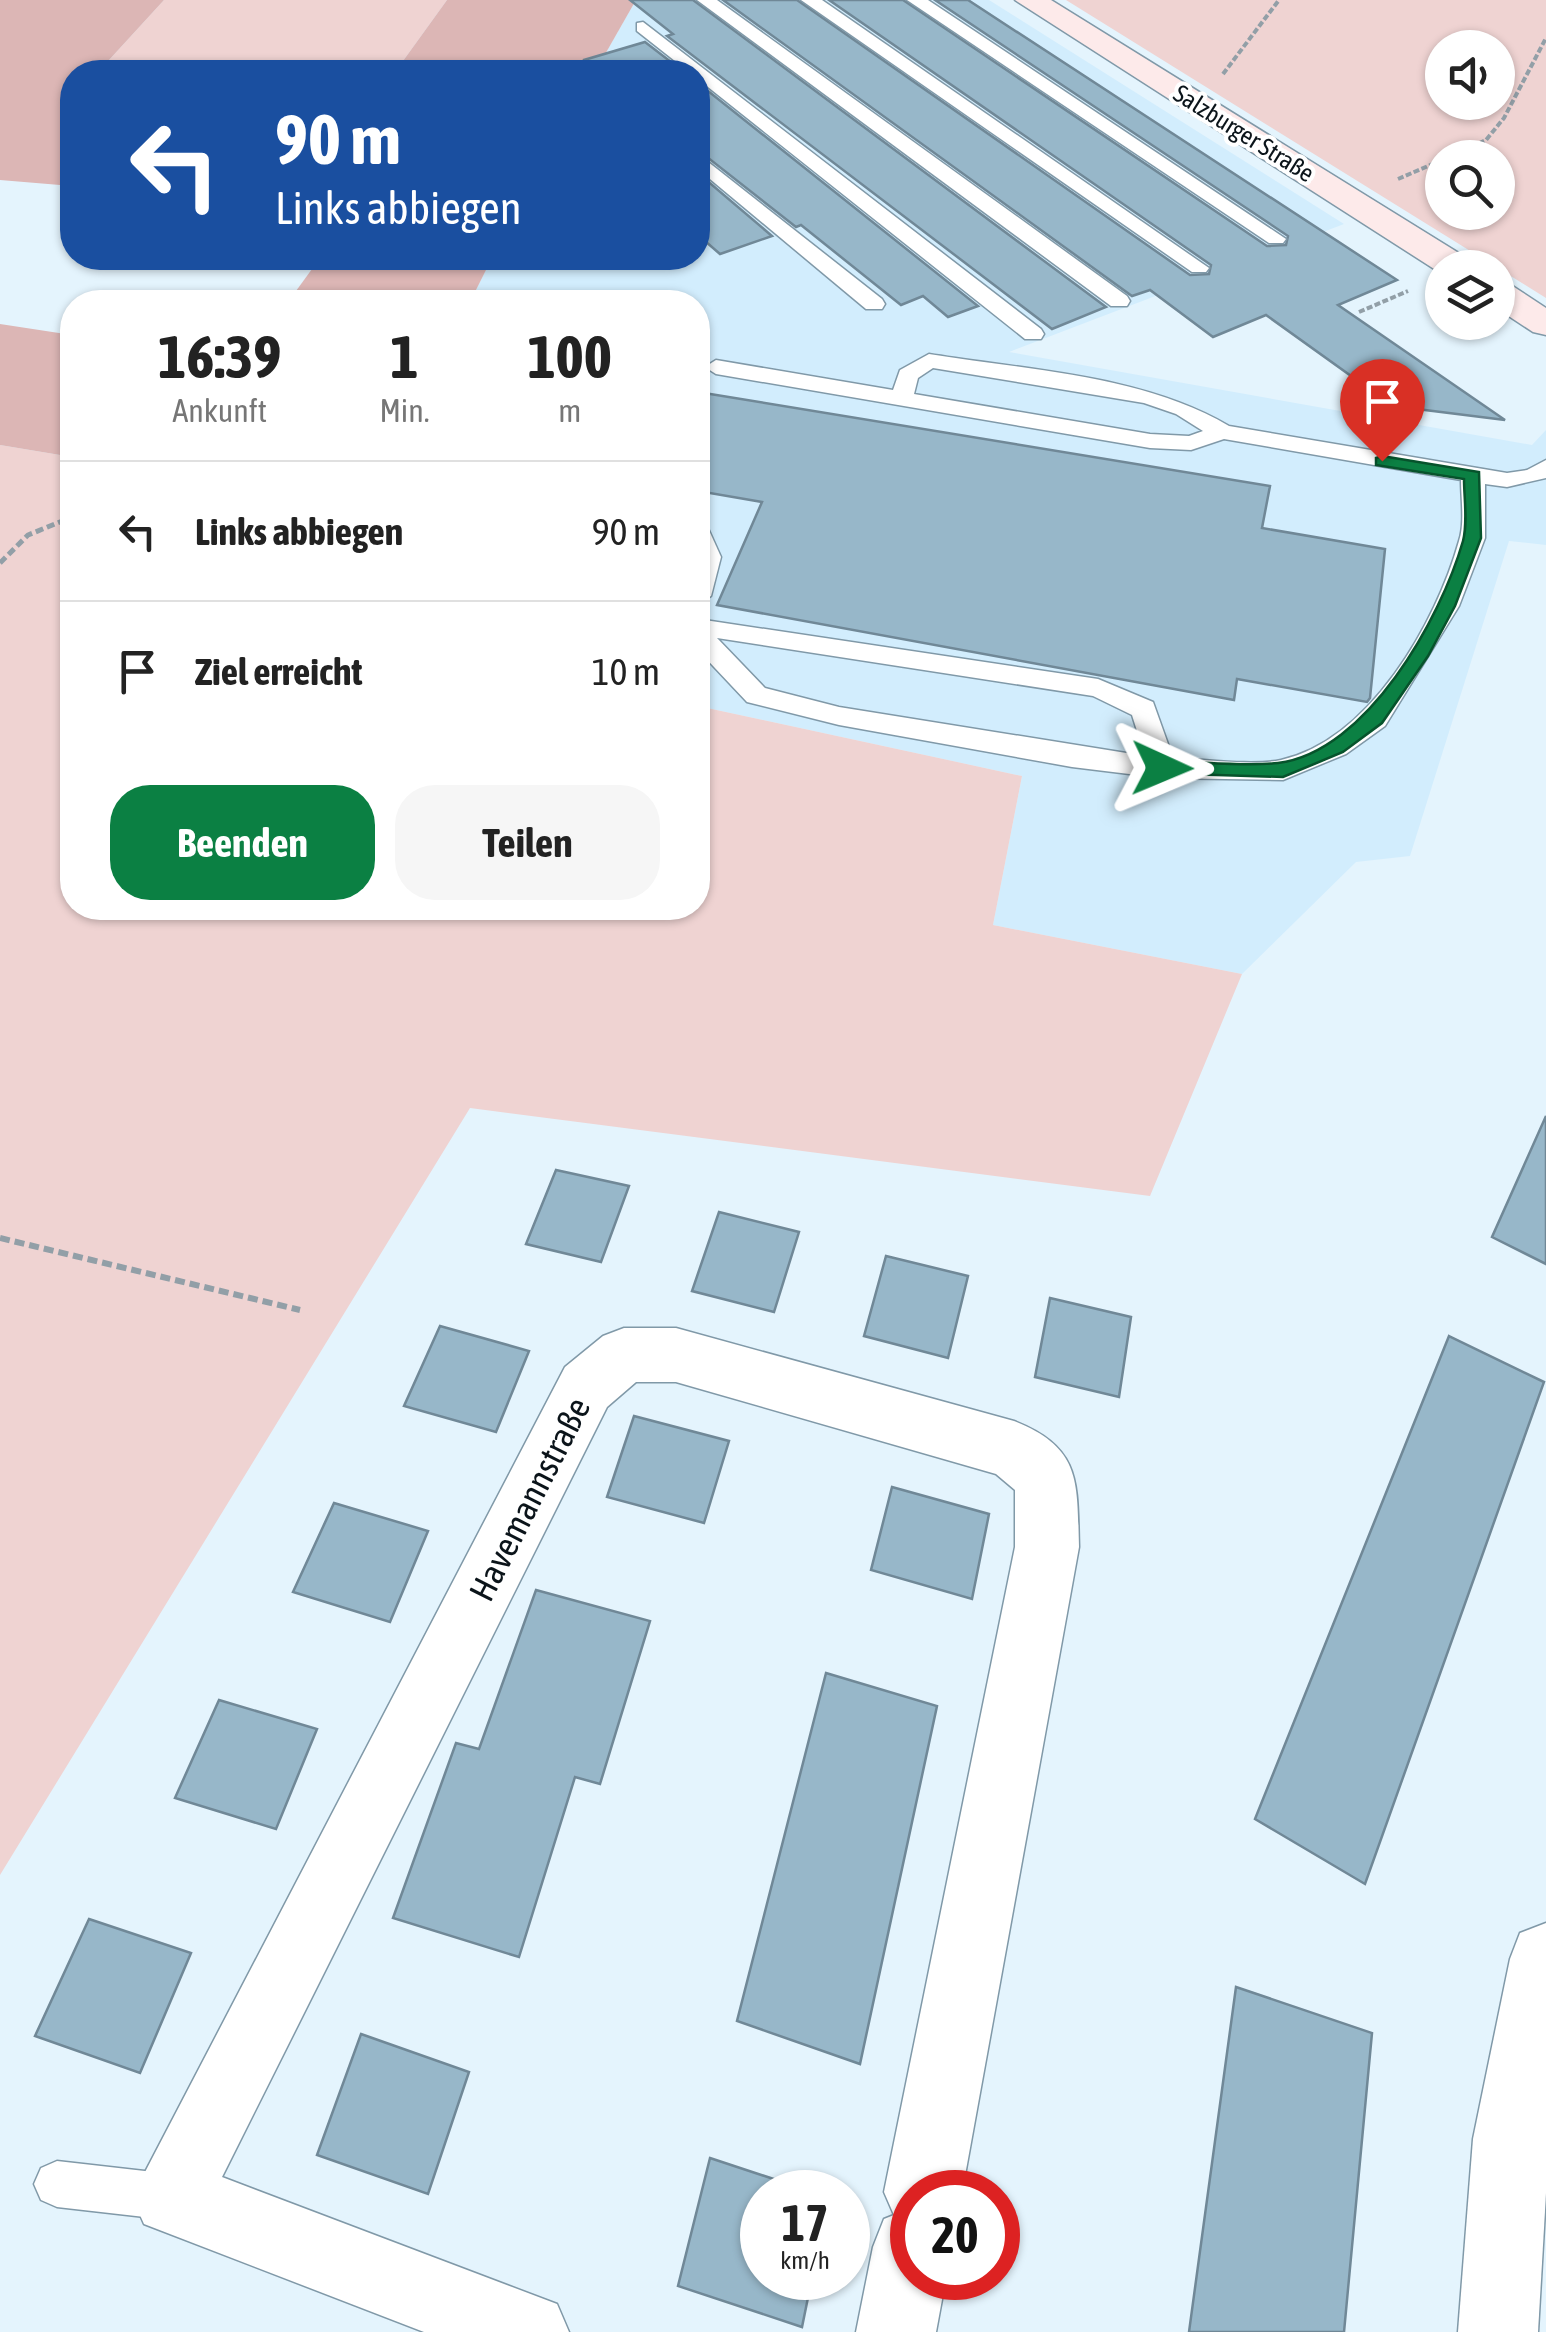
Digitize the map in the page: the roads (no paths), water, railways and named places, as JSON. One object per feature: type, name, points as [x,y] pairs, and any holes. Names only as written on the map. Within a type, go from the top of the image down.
[{"type":"street","name":"Salzburger Straße","points":[[1030,0],[1428,250]]},
{"type":"street","points":[[1515,304],[1546,324]]},
{"type":"street","name":"Havemannstraße","points":[[171,2197],[586,1387],[624,1356],[676,1356],[1014,1450],[1046,1477],[1047,1547],[927,2170]]},
{"type":"street","points":[[1498,2332],[1512,2139],[1546,1959]]},
{"type":"street","points":[[171,2197],[529,2332]]},
{"type":"street","points":[[896,2332],[902,2300]]},
{"type":"lane","points":[[706,0],[1119,301]]},
{"type":"lane","points":[[810,0],[1199,268]]},
{"type":"lane","points":[[916,0],[1276,239]]},
{"type":"lane","points":[[643,27],[685,60]]},
{"type":"lane","points":[[710,80],[1033,334]]},
{"type":"lane","points":[[710,170],[874,304]]},
{"type":"lane","points":[[902,398],[908,375],[929,361],[1148,398],[1184,409],[1222,432],[1473,475],[1507,480],[1534,476],[1546,466]]},
{"type":"lane","points":[[716,367],[1150,441],[1191,443],[1222,432]]},
{"type":"lane","points":[[710,647],[756,695],[858,720],[1072,757],[1162,768],[1283,770],[1336,748],[1376,718],[1421,652],[1472,538],[1473,475]]},
{"type":"lane","points":[[710,629],[1098,688],[1144,709],[1162,768]]},
{"type":"lane","points":[[57,2184],[171,2197]]}]
